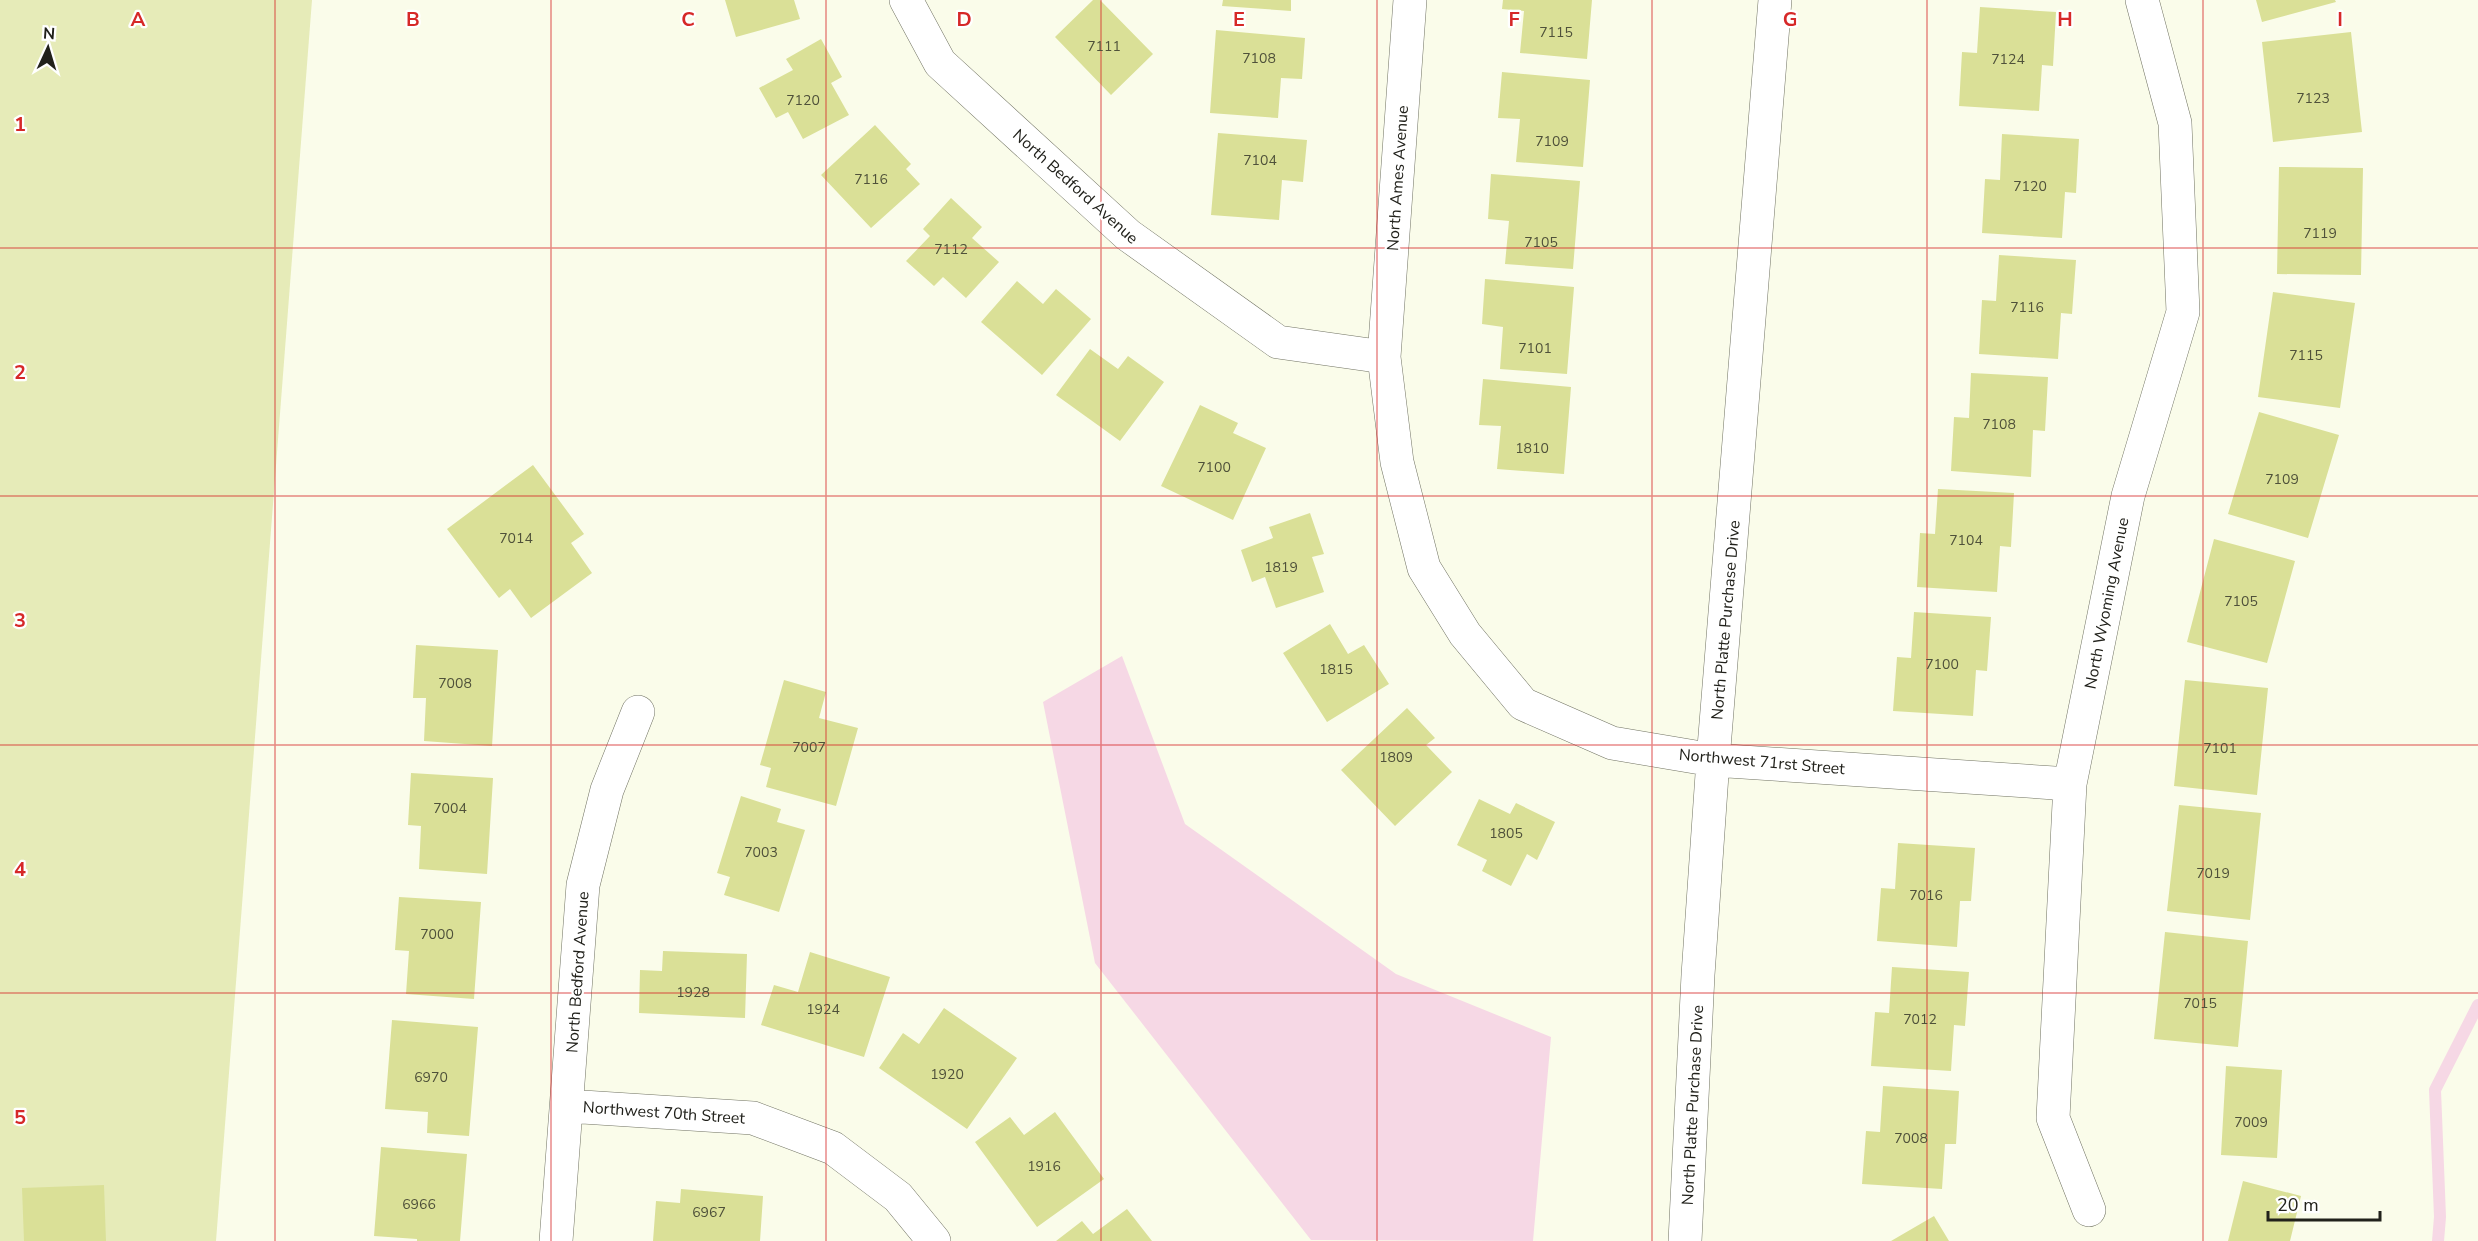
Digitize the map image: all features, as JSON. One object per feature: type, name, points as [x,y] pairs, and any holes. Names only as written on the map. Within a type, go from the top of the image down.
[{"type":"street","name":"North Bedford Avenue","points":[[906,0],[940,63],[1128,236],[1278,342],[1383,357]]},
{"type":"street","name":"North Ames Avenue","points":[[1383,357],[1410,0]]},
{"type":"street","name":"North Platte Purchase Drive","points":[[1685,1241],[1698,975],[1713,760],[1775,0]]},
{"type":"street","name":"North Wyoming Avenue","points":[[2089,1210],[2053,1118],[2070,784],[2128,496],[2183,312],[2175,123],[2142,0]]},
{"type":"street","name":"Northwest 71rst Street","points":[[1383,357],[1397,462],[1424,568],[1465,634],[1523,704],[1612,743],[1713,760],[2070,784]]},
{"type":"street","name":"North Bedford Avenue","points":[[556,1241],[583,885],[607,790],[638,712]]},
{"type":"street","name":"Northwest 70th Street","points":[[567,1106],[753,1118],[833,1148],[898,1197],[934,1241]]},
{"type":"green space","points":[[0,0],[312,0],[216,1241],[0,1241]]},
{"type":"shaded area","points":[[1122,656],[1185,824],[1396,974],[1551,1037],[1533,1241],[1311,1240],[1095,963],[1043,702]]},
{"type":"building","points":[[725,0],[794,0],[800,19],[736,37]]},
{"type":"building","points":[[1093,0],[1100,0],[1153,54],[1111,95],[1055,37]]},
{"type":"building","points":[[1223,0],[1291,0],[1291,11],[1222,6]]},
{"type":"building","points":[[1503,0],[1592,0],[1587,59],[1520,53],[1524,11],[1502,9]]},
{"type":"building","points":[[2256,0],[2335,0],[2336,2],[2262,22]]},
{"type":"building","points":[[1980,7],[2056,12],[2053,66],[2042,65],[2039,111],[1959,106],[1962,52],[1977,53]]},
{"type":"building","points":[[1216,30],[1305,38],[1302,79],[1281,78],[1278,118],[1210,113]]},
{"type":"building","points":[[2351,32],[2362,132],[2273,142],[2262,42]]},
{"type":"building","points":[[821,39],[842,77],[831,83],[849,115],[803,139],[788,112],[776,118],[759,88],[793,70],[786,59]]},
{"type":"building","points":[[1502,72],[1590,80],[1583,167],[1516,162],[1520,119],[1498,118]]},
{"type":"building","points":[[875,125],[911,164],[906,169],[920,184],[871,228],[821,175]]},
{"type":"building","points":[[1218,133],[1307,140],[1303,182],[1282,180],[1279,220],[1211,215]]},
{"type":"building","points":[[2002,134],[2079,139],[2076,193],[2065,192],[2062,238],[1982,233],[1985,179],[2000,180]]},
{"type":"building","points":[[2279,167],[2363,168],[2361,275],[2277,274]]},
{"type":"building","points":[[1491,174],[1580,181],[1573,269],[1505,264],[1509,221],[1488,219]]},
{"type":"building","points":[[951,198],[982,227],[972,238],[999,262],[966,298],[943,277],[934,286],[906,261],[930,236],[923,229]]},
{"type":"building","points":[[1999,255],[2076,260],[2072,314],[2061,313],[2058,359],[1979,354],[1982,300],[1996,301]]},
{"type":"building","points":[[1485,279],[1574,287],[1567,374],[1500,369],[1503,327],[1482,324]]},
{"type":"building","points":[[1017,281],[1043,304],[1056,289],[1091,319],[1042,375],[981,322]]},
{"type":"building","points":[[2273,292],[2355,303],[2340,408],[2258,397]]},
{"type":"building","points":[[1090,349],[1118,369],[1128,356],[1164,382],[1120,441],[1056,395]]},
{"type":"building","points":[[1971,373],[2048,377],[2045,431],[2033,430],[2031,477],[1951,471],[1954,417],[1969,418]]},
{"type":"building","points":[[1483,379],[1571,387],[1564,474],[1497,469],[1501,426],[1479,425]]},
{"type":"building","points":[[1200,405],[1238,423],[1233,433],[1266,448],[1233,520],[1161,486]]},
{"type":"building","points":[[2259,412],[2339,435],[2308,538],[2228,514]]},
{"type":"building","points":[[533,465],[584,534],[571,543],[592,573],[531,618],[510,589],[499,598],[447,529]]},
{"type":"building","points":[[1938,489],[2014,493],[2011,547],[2000,546],[1997,592],[1917,587],[1920,533],[1935,534]]},
{"type":"building","points":[[1310,513],[1324,554],[1312,557],[1324,592],[1276,608],[1265,577],[1252,582],[1241,550],[1273,538],[1269,527]]},
{"type":"building","points":[[2214,539],[2295,561],[2267,663],[2187,642]]},
{"type":"building","points":[[1914,612],[1991,617],[1987,671],[1976,670],[1973,716],[1893,711],[1897,657],[1911,658]]},
{"type":"building","points":[[1330,624],[1348,654],[1364,645],[1389,684],[1327,722],[1283,653]]},
{"type":"building","points":[[416,645],[498,650],[492,746],[424,741],[426,698],[413,698]]},
{"type":"building","points":[[784,680],[826,692],[819,718],[858,728],[836,806],[766,787],[771,768],[760,765]]},
{"type":"building","points":[[2185,680],[2268,688],[2257,795],[2174,786]]},
{"type":"building","points":[[1407,708],[1435,738],[1426,745],[1452,772],[1395,826],[1341,770]]},
{"type":"building","points":[[411,773],[493,778],[487,874],[419,869],[421,826],[408,825]]},
{"type":"building","points":[[741,796],[781,809],[777,822],[805,830],[779,912],[724,895],[730,877],[717,873]]},
{"type":"building","points":[[1479,799],[1510,814],[1516,803],[1555,822],[1537,860],[1527,854],[1511,886],[1482,871],[1487,860],[1457,845]]},
{"type":"building","points":[[2179,805],[2261,813],[2250,920],[2167,911]]},
{"type":"building","points":[[1898,843],[1975,848],[1971,901],[1960,901],[1957,947],[1877,941],[1881,888],[1895,889]]},
{"type":"building","points":[[399,897],[481,902],[474,999],[406,994],[409,951],[395,950]]},
{"type":"building","points":[[2165,932],[2248,941],[2238,1047],[2154,1039]]},
{"type":"building","points":[[663,951],[747,954],[745,1018],[639,1013],[640,970],[662,971]]},
{"type":"building","points":[[810,952],[890,977],[864,1057],[761,1025],[774,985],[798,992]]},
{"type":"building","points":[[1892,967],[1969,972],[1965,1026],[1954,1025],[1951,1071],[1871,1066],[1875,1012],[1889,1013]]},
{"type":"building","points":[[944,1008],[1017,1058],[967,1129],[879,1068],[903,1033],[919,1044]]},
{"type":"building","points":[[392,1020],[478,1027],[469,1136],[427,1133],[428,1112],[385,1109]]},
{"type":"building","points":[[2226,1066],[2282,1070],[2277,1158],[2221,1155]]},
{"type":"building","points":[[1883,1086],[1959,1091],[1956,1144],[1945,1144],[1942,1189],[1862,1184],[1866,1131],[1880,1132]]},
{"type":"building","points":[[1055,1112],[1104,1179],[1037,1227],[975,1142],[1010,1117],[1024,1135]]},
{"type":"building","points":[[381,1147],[467,1154],[460,1241],[417,1241],[417,1239],[374,1236]]},
{"type":"building","points":[[2243,1181],[2301,1196],[2290,1241],[2228,1241]]},
{"type":"building","points":[[104,1185],[106,1241],[24,1241],[22,1188]]},
{"type":"building","points":[[681,1189],[763,1196],[760,1241],[653,1241],[656,1201],[680,1203]]},
{"type":"building","points":[[1127,1209],[1152,1241],[1056,1241],[1082,1221],[1093,1234]]},
{"type":"building","points":[[1934,1216],[1949,1241],[1891,1241]]},
{"type":"waterway","points":[[2438,1241],[2440,1217],[2435,1090],[2478,1005]]}]
